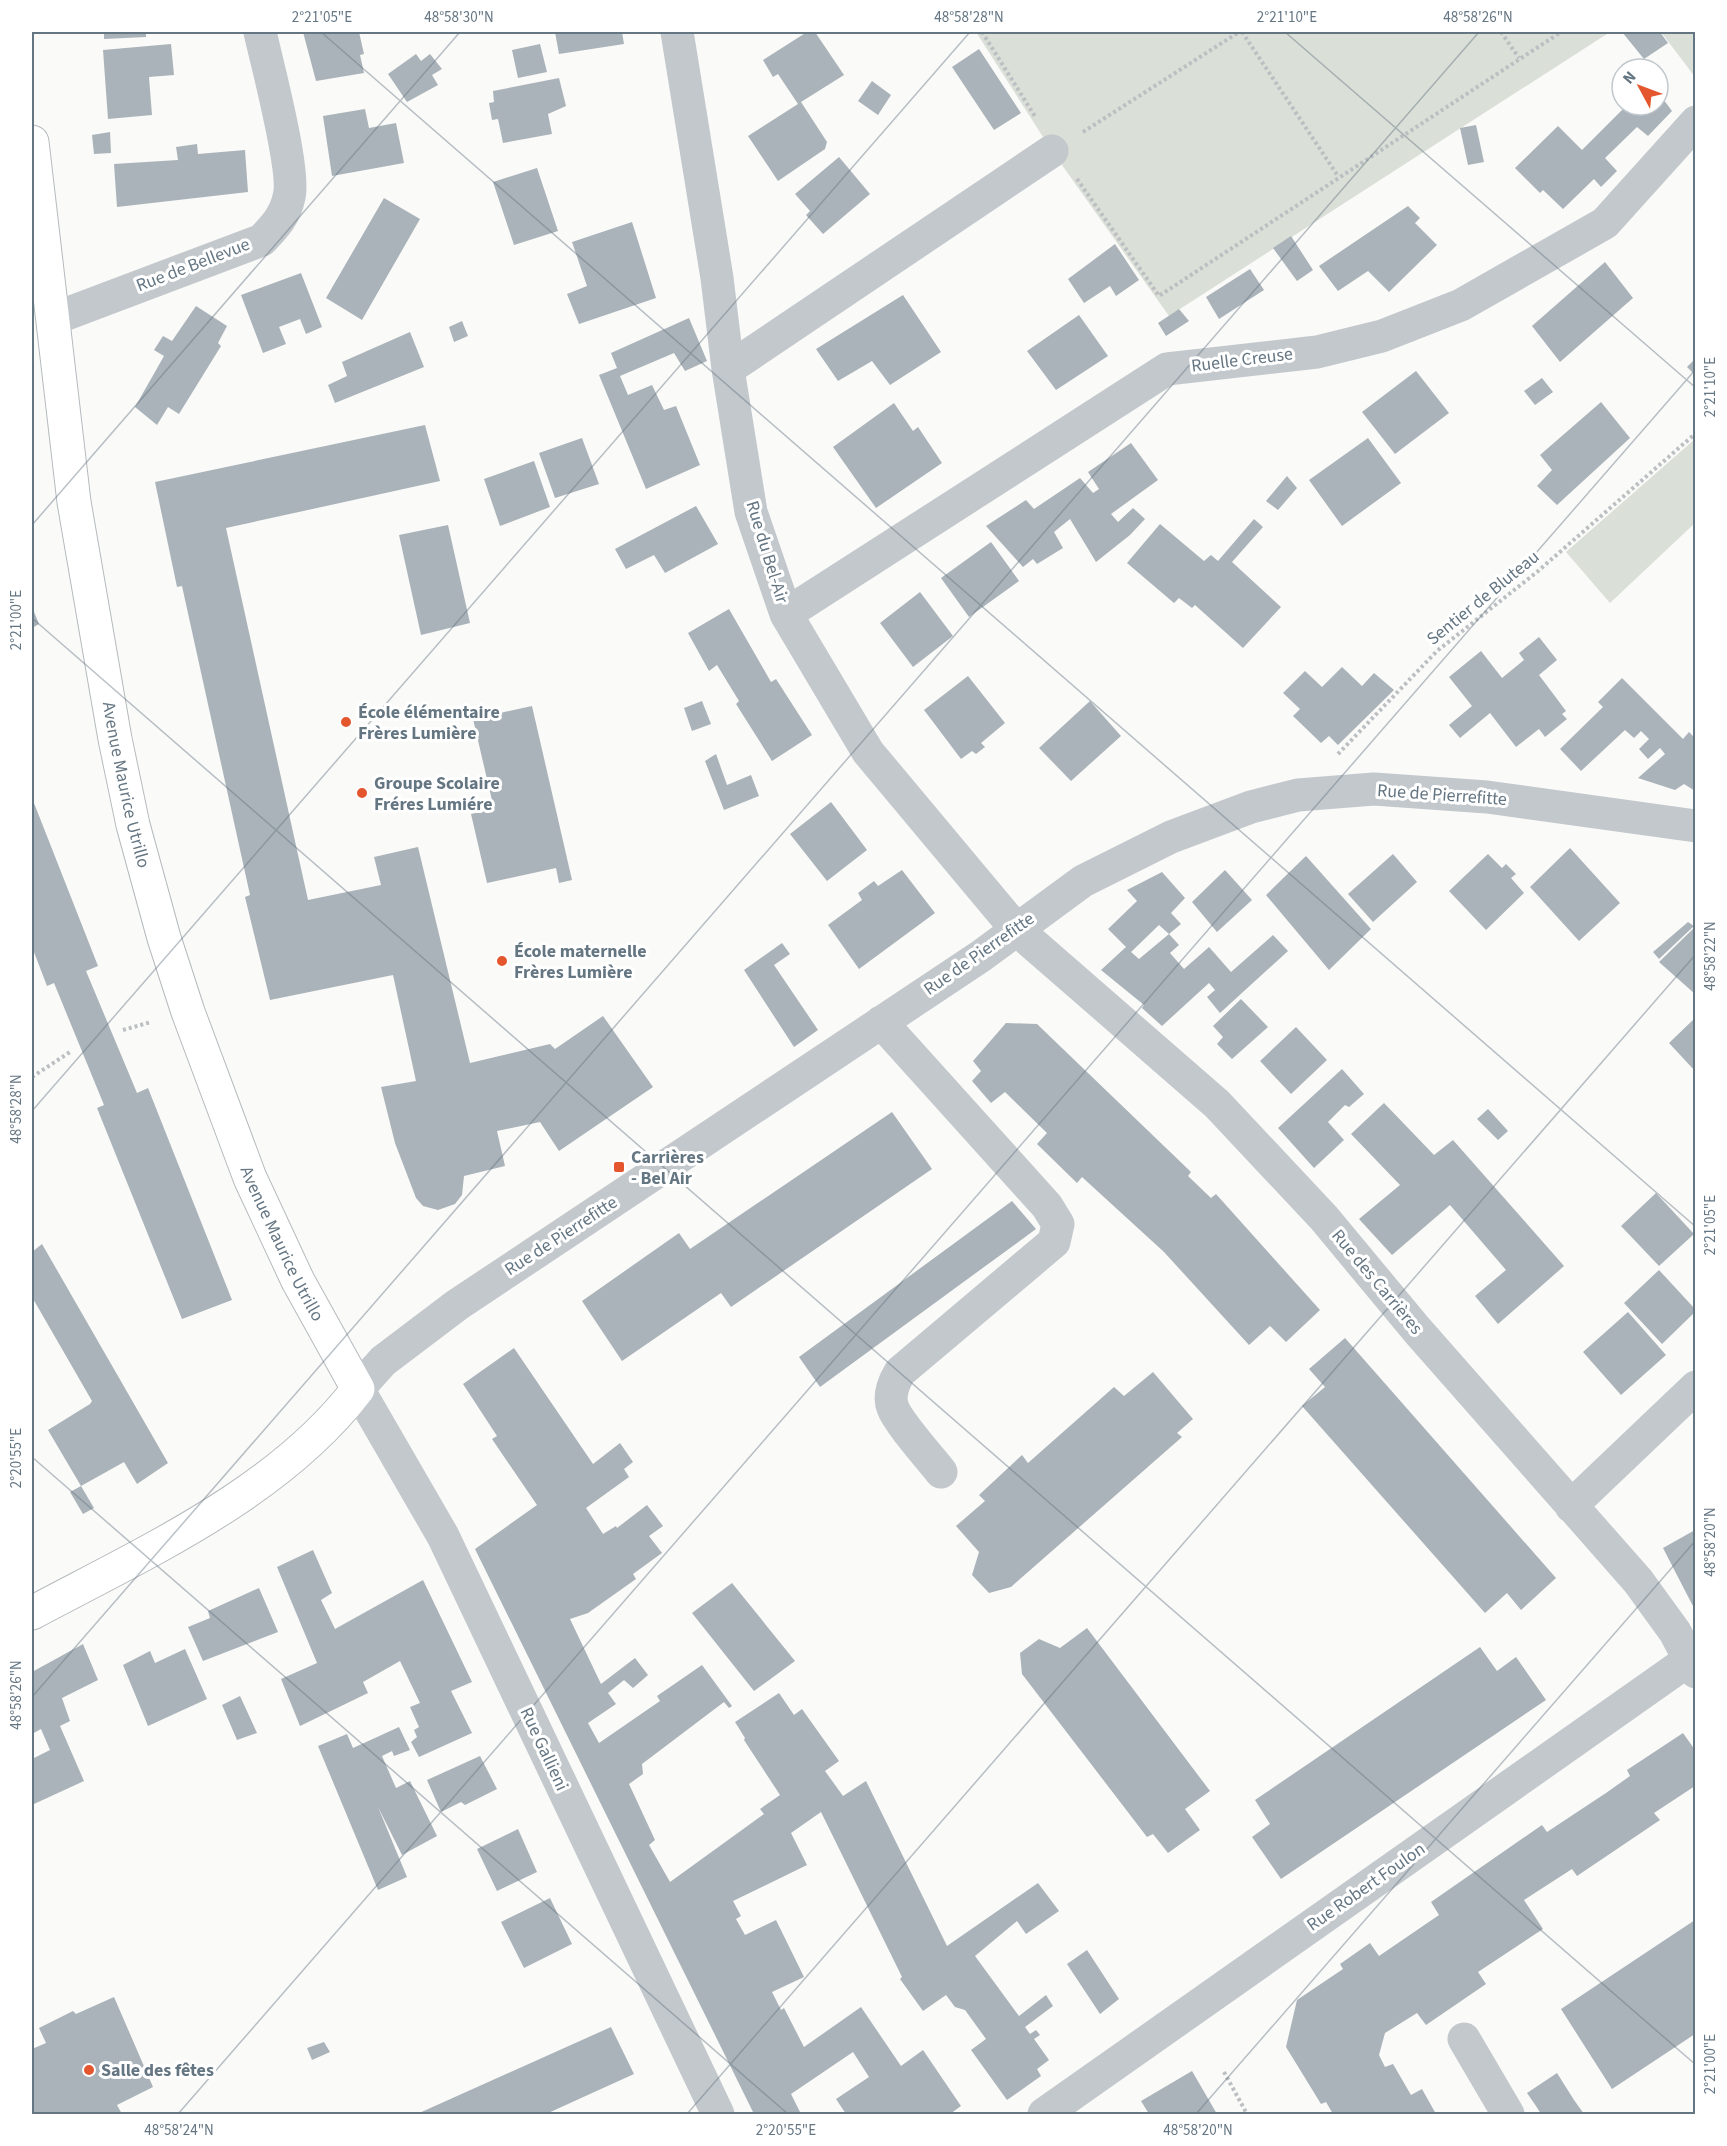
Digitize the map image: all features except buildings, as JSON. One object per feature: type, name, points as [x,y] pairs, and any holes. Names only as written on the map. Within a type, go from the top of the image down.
[{"type":"main road","name":"Avenue Maurice Utrillo","points":[[32,142],[75,502],[115,739],[134,825],[164,938],[219,1099],[250,1178],[298,1281],[358,1389]]},
{"type":"main road","points":[[32,1613],[170,1539],[276,1471],[317,1437],[358,1389]]},
{"type":"street","name":"Rue de Bellevue","points":[[53,319],[262,240],[281,220],[290,195],[287,160],[260,32]]},
{"type":"street","name":"Rue du Bel-Air","points":[[677,32],[717,278],[728,369],[751,512],[786,614],[868,752],[1016,929]]},
{"type":"street","name":"Ruelle Creuse","points":[[786,614],[1167,369],[1317,352],[1382,336],[1461,305],[1605,223],[1695,122]]},
{"type":"street","points":[[728,369],[1054,150]]},
{"type":"street","name":"Rue de Pierrefitte","points":[[358,1389],[383,1361],[457,1305],[981,956],[1083,881],[1132,855],[1251,807],[1298,795],[1374,789],[1448,792],[1695,826]]},
{"type":"street","name":"Rue des Carrières","points":[[1016,929],[1218,1104],[1324,1218],[1417,1330],[1660,1609],[1692,1666]]},
{"type":"street","points":[[881,1022],[1047,1206],[1058,1224],[1054,1242],[900,1372],[895,1381],[892,1389],[893,1408],[941,1472]]},
{"type":"street","points":[[1571,1506],[1695,1387]]},
{"type":"street","name":"Rue Gallieni","points":[[358,1389],[443,1536],[718,2115]]},
{"type":"street","name":"Rue Robert Foulon","points":[[1056,2111],[1692,1666]]},
{"type":"street","points":[[1464,2039],[1508,2115]]},
{"type":"path","points":[[982,32],[1054,150],[1159,296],[1338,176],[1561,32]]},
{"type":"path","points":[[1054,150],[1240,32],[1338,176]]},
{"type":"path","points":[[1501,32],[1519,58]]},
{"type":"path","name":"Sentier de Bluteau","points":[[1298,795],[1437,651],[1537,572],[1695,433]]},
{"type":"path","points":[[32,1077],[70,1052]]},
{"type":"path","points":[[1224,2072],[1247,2115]]},
{"type":"shaded area","points":[[976,32],[1610,32],[1169,316],[1052,151]]},
{"type":"shaded area","points":[[1661,32],[1695,32],[1695,77]]},
{"type":"shaded area","points":[[1695,439],[1695,523],[1610,603],[1566,552]]},
{"type":"place","name":"École élémentaire Frères Lumière","points":[[346,722]]},
{"type":"place","name":"Groupe Scolaire Fréres Lumiére","points":[[362,793]]},
{"type":"place","name":"École maternelle Frères Lumière","points":[[502,961]]},
{"type":"place","name":"Carrières - Bel Air","points":[[619,1167]]},
{"type":"place","name":"Salle des fêtes","points":[[89,2070]]}]
